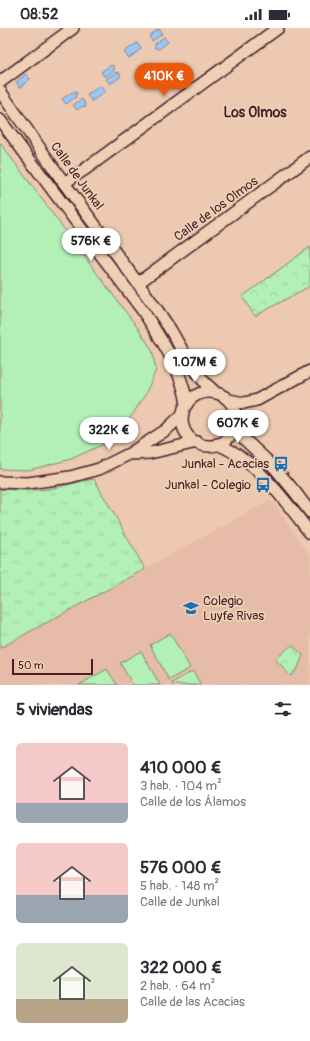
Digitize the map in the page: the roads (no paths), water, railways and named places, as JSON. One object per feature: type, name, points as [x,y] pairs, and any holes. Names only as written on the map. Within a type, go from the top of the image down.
[{"type":"street","points":[[0,82],[73,28]]},
{"type":"street","points":[[64,183],[84,170],[278,28]]},
{"type":"street","name":"Calle de Junkal","points":[[0,91],[64,183],[138,283],[170,329],[189,362],[205,383],[215,392]]},
{"type":"street","points":[[0,120],[159,336],[175,366],[186,393],[185,409],[182,419],[185,430],[192,439],[203,445],[210,445],[218,444],[228,438],[236,424]]},
{"type":"street","name":"Calle de los Olmos","points":[[138,283],[310,157]]},
{"type":"street","points":[[229,400],[244,403],[257,400],[310,371]]},
{"type":"street","points":[[0,482],[28,482],[70,477],[99,469],[129,454],[166,430],[185,409],[191,399],[202,393],[215,392],[225,397],[233,405],[236,424],[245,440],[274,467],[310,512]]},
{"type":"street","points":[[129,454],[150,453],[197,442]]},
{"type":"street","points":[[218,444],[248,463],[265,478],[284,498],[310,533]]},
{"type":"water","points":[[159,29],[162,34],[152,41],[149,36]]},
{"type":"water","points":[[164,37],[168,42],[159,49],[155,48],[155,44]]},
{"type":"water","points":[[137,43],[141,49],[129,58],[124,52]]},
{"type":"water","points":[[111,65],[114,66],[114,70],[105,77],[101,72]]},
{"type":"water","points":[[116,72],[120,73],[120,77],[110,84],[106,79]]},
{"type":"water","points":[[26,74],[30,79],[22,87],[20,87],[16,82]]},
{"type":"water","points":[[100,86],[105,92],[92,101],[87,95]]},
{"type":"water","points":[[72,92],[77,93],[75,96],[76,97],[66,104],[62,99]]},
{"type":"water","points":[[82,99],[86,106],[82,106],[77,110],[73,105]]},
{"type":"place","name":"Junkal - Acacias","points":[[281,464]]},
{"type":"place","name":"Junkal - Colegio","points":[[263,485]]},
{"type":"place","name":"Colegio Luyfe Rivas","points":[[191,608]]},
{"type":"district","name":"Los Olmos","points":[[255,112]]}]
